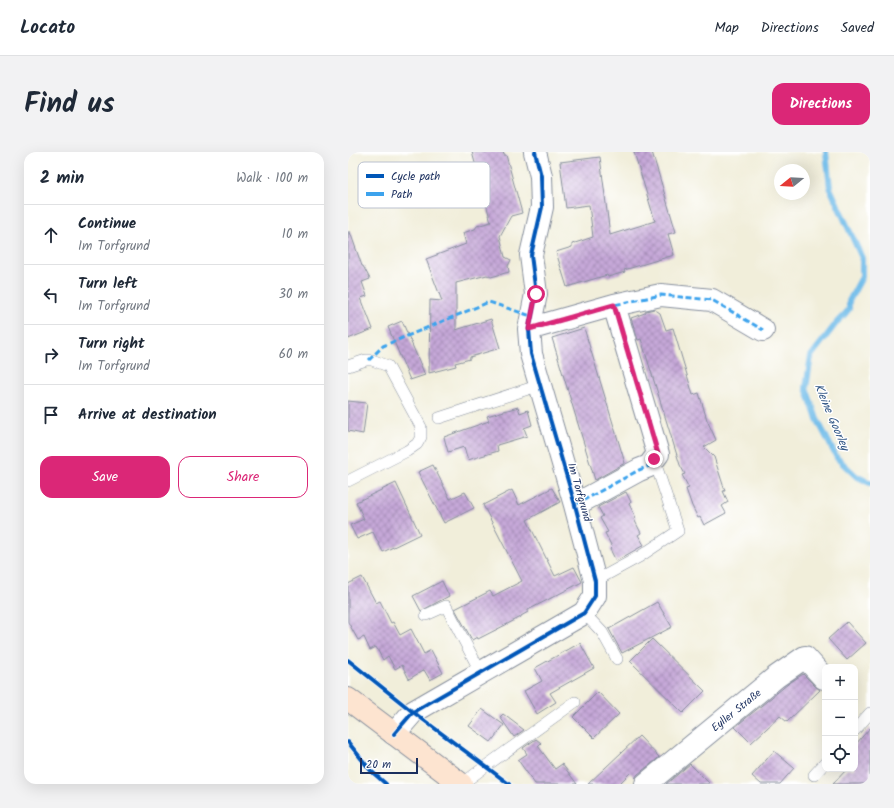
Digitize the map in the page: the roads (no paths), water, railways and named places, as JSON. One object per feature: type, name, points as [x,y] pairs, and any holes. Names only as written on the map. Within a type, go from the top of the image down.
[{"type":"main road","points":[[348,699],[462,784]]},
{"type":"street","name":"Im Torfgrund","points":[[394,734],[413,712],[584,613],[595,596],[595,581],[576,505],[531,354],[529,329],[536,294],[531,255],[542,207],[541,176],[535,152]]},
{"type":"street","points":[[529,329],[614,305],[661,295],[712,300],[762,330]]},
{"type":"street","points":[[614,305],[658,454],[654,459]]},
{"type":"street","name":"Im Torfgrund","points":[[576,505],[649,466],[654,459]]},
{"type":"street","name":"Eyller Straße","points":[[646,784],[776,678],[805,657],[822,676]]},
{"type":"lane","points":[[348,366],[370,360],[380,362],[388,366],[421,427],[422,433],[417,444],[407,451],[348,481]]},
{"type":"lane","points":[[439,418],[540,385]]},
{"type":"lane","points":[[595,581],[639,557],[678,531],[654,459]]},
{"type":"lane","points":[[426,615],[446,606],[481,673]]},
{"type":"lane","points":[[584,613],[602,632],[617,658]]},
{"type":"lane","points":[[462,784],[575,702]]},
{"type":"lane","points":[[858,727],[870,713]]},
{"type":"lane","points":[[814,775],[822,766]]},
{"type":"waterway","name":"Kleine Goorley","points":[[826,152],[830,188],[862,258],[862,277],[849,301],[849,309],[811,356],[806,388],[817,419],[837,458],[856,476],[870,483]]}]
